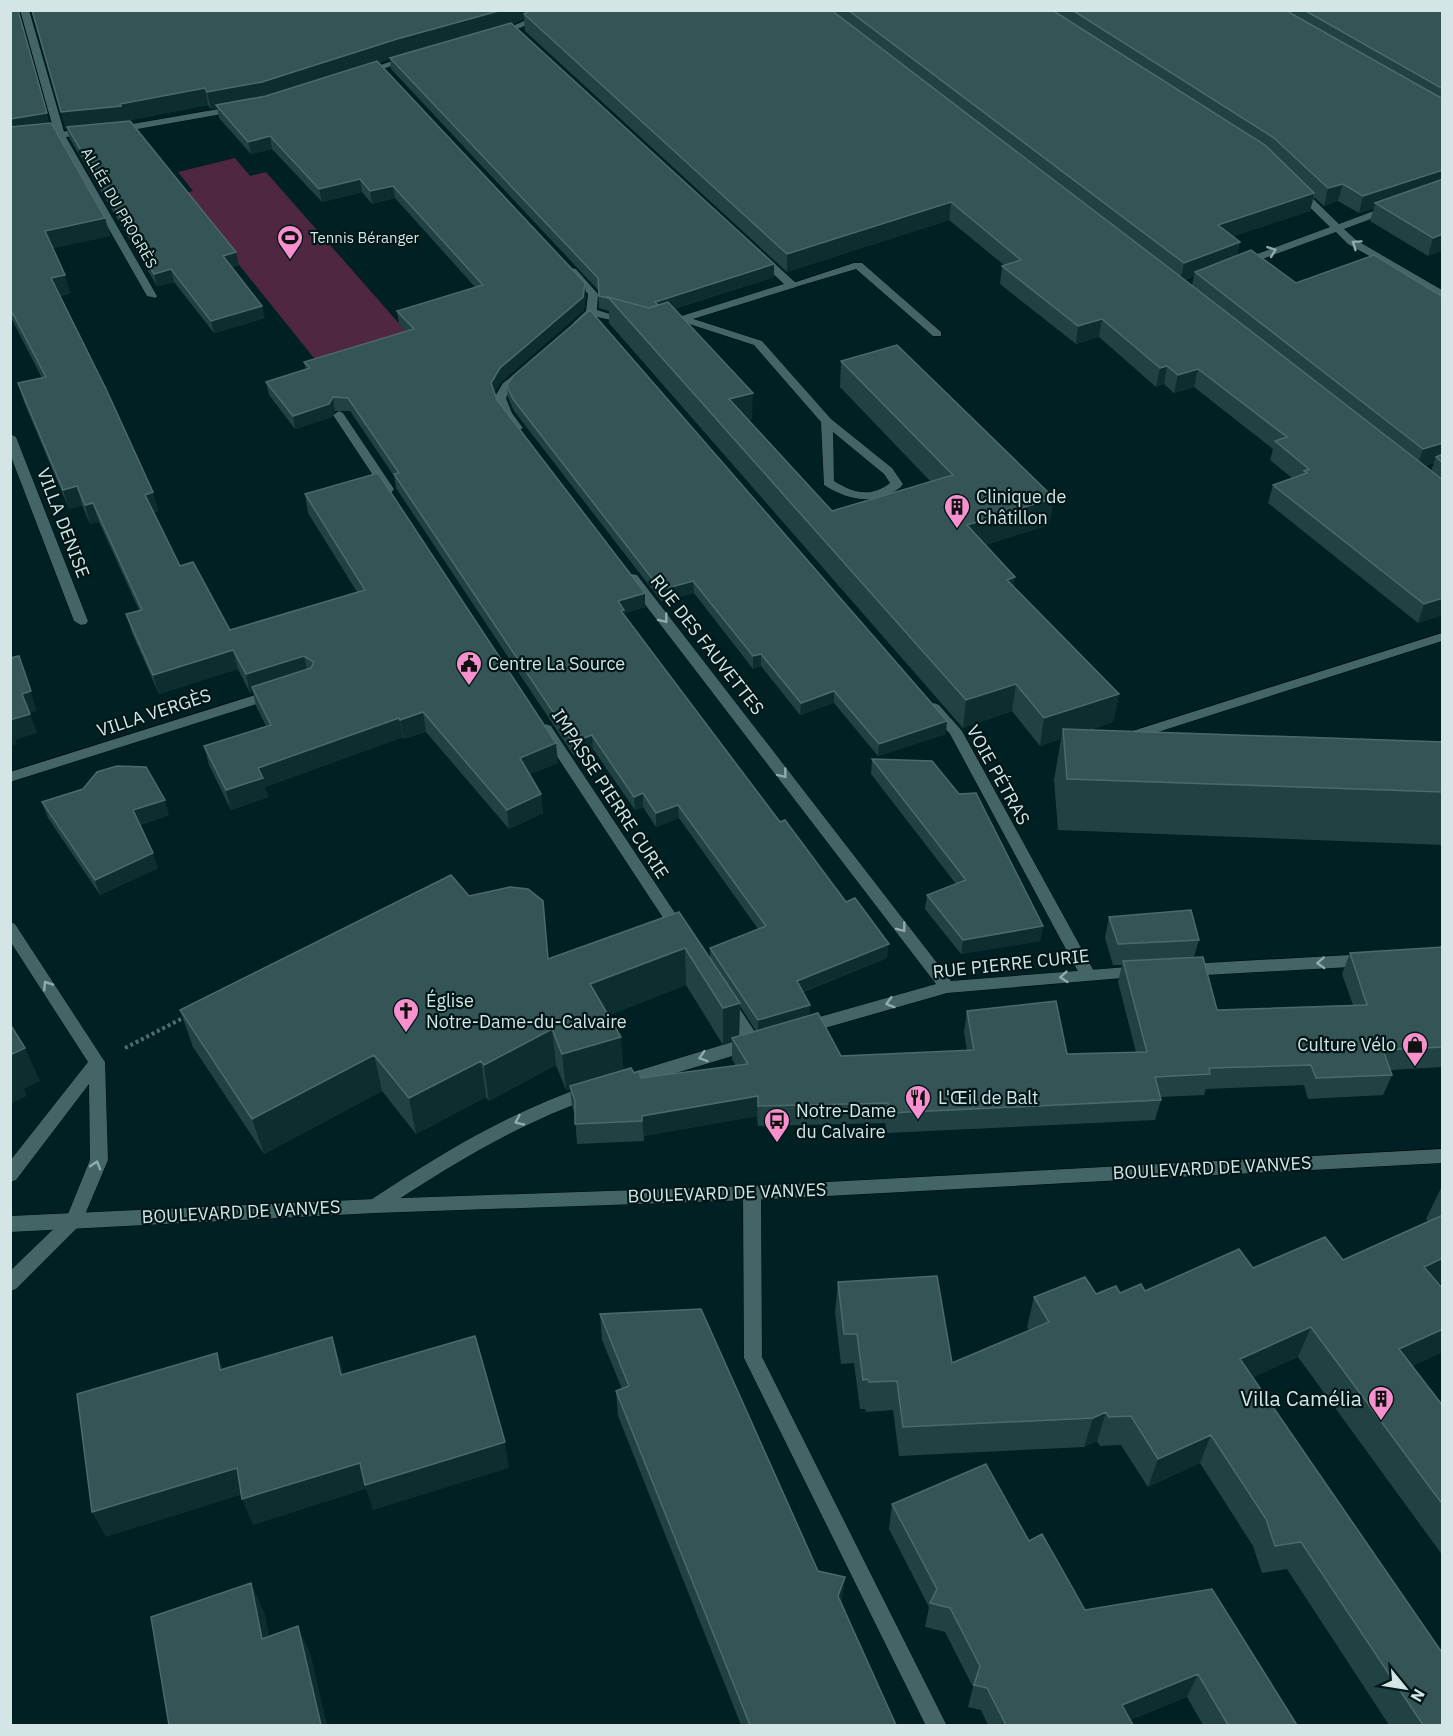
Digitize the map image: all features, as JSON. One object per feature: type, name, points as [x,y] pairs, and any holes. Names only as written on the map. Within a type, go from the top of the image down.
[{"type":"street","name":"ALLÉE DU PROGRÈS","points":[[24,10],[60,135],[152,296]]},
{"type":"street","points":[[492,35],[515,29],[558,10]]},
{"type":"street","points":[[515,29],[523,37]]},
{"type":"street","points":[[347,78],[384,71],[425,54]]},
{"type":"street","points":[[106,130],[245,107]]},
{"type":"street","points":[[10,140],[94,132]]},
{"type":"street","points":[[1290,183],[1352,242],[1443,294]]},
{"type":"street","points":[[1228,269],[1401,204]]},
{"type":"street","points":[[749,245],[792,285]]},
{"type":"street","points":[[561,260],[593,294],[591,312],[569,332]]},
{"type":"street","points":[[591,312],[645,328],[684,319],[858,265],[937,334]]},
{"type":"street","points":[[591,312],[607,332]]},
{"type":"street","points":[[684,319],[758,343],[827,422],[888,471],[897,484],[886,495],[864,497],[843,493],[828,482],[827,422]]},
{"type":"street","points":[[527,442],[506,413],[500,398],[507,385],[534,362]]},
{"type":"street","points":[[339,414],[398,504]]},
{"type":"street","name":"VILLA DENISE","points":[[10,437],[81,621]]},
{"type":"street","name":"RUE DES FAUVETTES","points":[[621,564],[947,987]]},
{"type":"street","points":[[1114,742],[1443,637]]},
{"type":"street","name":"VILLA VERGÈS","points":[[10,777],[287,689]]},
{"type":"street","name":"VOIE PÉTRAS","points":[[924,696],[955,731],[1088,975]]},
{"type":"street","name":"IMPASSE PIERRE CURIE","points":[[536,714],[687,943]]},
{"type":"street","points":[[10,928],[97,1062],[99,1160],[75,1219],[10,1283]]},
{"type":"street","name":"RUE PIERRE CURIE","points":[[787,1033],[947,987],[1088,975],[1383,959]]},
{"type":"street","points":[[375,1206],[464,1147],[566,1099],[758,1041],[720,993]]},
{"type":"street","points":[[10,1174],[97,1062]]},
{"type":"street","name":"BOULEVARD DE VANVES","points":[[10,1224],[375,1206],[753,1193],[1443,1156]]},
{"type":"street","points":[[753,1193],[753,1358],[937,1725]]},
{"type":"path","points":[[97,1062],[191,1014]]},
{"type":"shaded area","name":"Tennis Béranger","points":[[235,158],[250,176],[266,172],[410,336],[318,363],[182,194],[193,191],[178,172]]},
{"type":"building","points":[[10,10],[18,10],[47,113],[10,119]]},
{"type":"building","points":[[32,10],[502,10],[397,39],[262,82],[207,92],[205,88],[120,104],[121,106],[61,112]]},
{"type":"building","points":[[531,10],[831,10],[1443,480],[1443,598],[1424,604],[1273,485],[1307,473],[1304,471],[1309,469],[1275,441],[1287,437],[1198,369],[1178,375],[1167,366],[1160,368],[1102,319],[1078,326],[1002,266],[1021,260],[951,202],[787,254],[524,14]]},
{"type":"building","points":[[848,10],[1052,10],[1265,145],[1314,193],[1218,225],[1240,242],[1184,263]]},
{"type":"building","points":[[1072,10],[1285,10],[1443,99],[1443,170],[1363,196],[1343,184],[1328,188],[1274,138]]},
{"type":"building","points":[[1304,10],[1443,10],[1443,89]]},
{"type":"building","points":[[511,23],[774,264],[655,302],[658,305],[649,308],[599,296],[598,278],[390,58]]},
{"type":"building","points":[[377,61],[585,283],[583,297],[500,368],[491,383],[497,400],[645,593],[618,601],[624,610],[621,611],[780,822],[785,820],[846,902],[855,898],[889,944],[797,981],[810,1005],[758,1020],[710,948],[766,926],[678,805],[656,813],[643,793],[634,797],[592,735],[573,742],[394,474],[399,473],[348,398],[333,397],[329,404],[293,416],[266,382],[310,368],[304,362],[414,329],[397,311],[483,285],[393,186],[370,191],[360,179],[319,189],[270,136],[248,142],[216,105],[266,96]]},
{"type":"building","points":[[130,121],[236,252],[223,256],[262,306],[211,321],[171,269],[154,274],[67,127]]},
{"type":"building","points":[[51,123],[105,218],[45,231],[65,275],[51,278],[106,389],[153,492],[145,495],[180,566],[193,562],[230,630],[365,590],[305,494],[378,473],[556,743],[520,758],[541,794],[507,810],[423,712],[400,720],[399,718],[258,768],[263,778],[226,790],[204,746],[271,725],[252,687],[311,668],[314,662],[304,656],[246,674],[233,650],[153,675],[126,614],[142,610],[93,503],[85,505],[77,486],[63,490],[18,383],[46,377],[10,308],[10,127]]},
{"type":"building","points":[[1443,179],[1443,234],[1433,238],[1375,203]]},
{"type":"building","points":[[1251,250],[1296,283],[1374,255],[1443,297],[1443,443],[1423,449],[1195,272]]},
{"type":"building","points":[[608,297],[649,308],[668,302],[753,393],[729,399],[832,511],[953,475],[841,361],[897,345],[1054,498],[967,525],[1015,577],[1007,580],[1119,694],[1044,718],[1016,684],[966,700]]},
{"type":"building","points":[[590,310],[947,721],[879,744],[834,691],[801,703],[761,654],[753,656],[693,581],[661,590],[513,399],[507,386],[513,376]]},
{"type":"building","points":[[1443,454],[1443,463],[1436,457]]},
{"type":"building","points":[[19,656],[31,691],[22,694],[30,714],[10,720],[10,658]]},
{"type":"building","points":[[1063,729],[1443,742],[1443,792],[1067,779]]},
{"type":"building","points":[[872,759],[932,761],[959,794],[976,793],[1043,926],[963,940],[927,895],[966,880]]},
{"type":"building","points":[[117,766],[146,767],[165,800],[133,810],[153,853],[95,880],[42,802],[83,789],[97,772]]},
{"type":"building","name":"Église Notre-Dame-du-Calvaire","points":[[451,875],[469,896],[510,887],[528,889],[543,901],[548,959],[679,912],[740,1003],[723,1008],[685,948],[590,984],[621,1037],[562,1054],[552,1029],[484,1065],[481,1061],[409,1098],[374,1055],[252,1119],[180,1010]]},
{"type":"building","points":[[1191,910],[1199,940],[1118,944],[1109,917]]},
{"type":"building","points":[[1443,947],[1443,1047],[1383,1050],[1392,1075],[1316,1078],[1311,1065],[1209,1068],[1210,1074],[1155,1077],[1161,1100],[889,1113],[888,1103],[758,1106],[758,1096],[642,1116],[642,1121],[575,1124],[575,1101],[570,1086],[631,1068],[634,1073],[639,1071],[641,1078],[748,1064],[732,1038],[818,1013],[841,1056],[974,1050],[967,1011],[1056,1001],[1067,1054],[1147,1052],[1123,961],[1203,957],[1217,1010],[1367,1005],[1350,953]]},
{"type":"building","points":[[10,1024],[25,1048],[10,1055]]},
{"type":"building","points":[[1443,1215],[1443,1258],[1424,1267],[1443,1289],[1443,1329],[1399,1349],[1443,1406],[1443,1505],[1311,1327],[1240,1359],[1443,1654],[1443,1725],[1423,1725],[1301,1542],[1275,1546],[1266,1519],[1211,1435],[1158,1459],[1131,1416],[1109,1417],[1106,1412],[1093,1418],[903,1427],[897,1381],[869,1382],[868,1379],[863,1380],[857,1334],[844,1334],[838,1282],[937,1276],[952,1363],[1049,1322],[1034,1297],[1085,1277],[1096,1294],[1116,1286],[1120,1293],[1141,1284],[1145,1291],[1239,1249],[1253,1268],[1325,1237],[1343,1260]]},
{"type":"building","points":[[701,1309],[818,1571],[845,1577],[838,1596],[896,1725],[750,1725],[616,1391],[629,1386],[600,1314]]},
{"type":"building","points":[[475,1336],[505,1442],[365,1485],[360,1463],[242,1499],[237,1468],[92,1512],[77,1394],[217,1353],[220,1370],[332,1337],[341,1375]]},
{"type":"building","points":[[986,1464],[1029,1541],[1042,1534],[1085,1610],[1212,1589],[1297,1725],[1228,1725],[1198,1674],[1122,1705],[1133,1725],[1006,1725],[987,1688],[974,1685],[980,1666],[950,1608],[930,1603],[937,1589],[892,1504]]},
{"type":"building","points":[[251,1583],[262,1639],[298,1626],[321,1725],[169,1725],[151,1617]]},
{"type":"place","name":"Tennis Béranger","points":[[290,261]]},
{"type":"place","name":"Clinique de Châtillon","points":[[957,530]]},
{"type":"place","name":"Centre La Source","points":[[469,687]]},
{"type":"place","name":"Église Notre-Dame-du-Calvaire","points":[[406,1034]]},
{"type":"place","name":"Culture Vélo","points":[[1415,1068]]},
{"type":"place","name":"L'Œil de Balt","points":[[918,1121]]},
{"type":"place","name":"Notre-Dame du Calvaire","points":[[777,1144]]},
{"type":"place","name":"Villa Camélia","points":[[1381,1422]]}]
